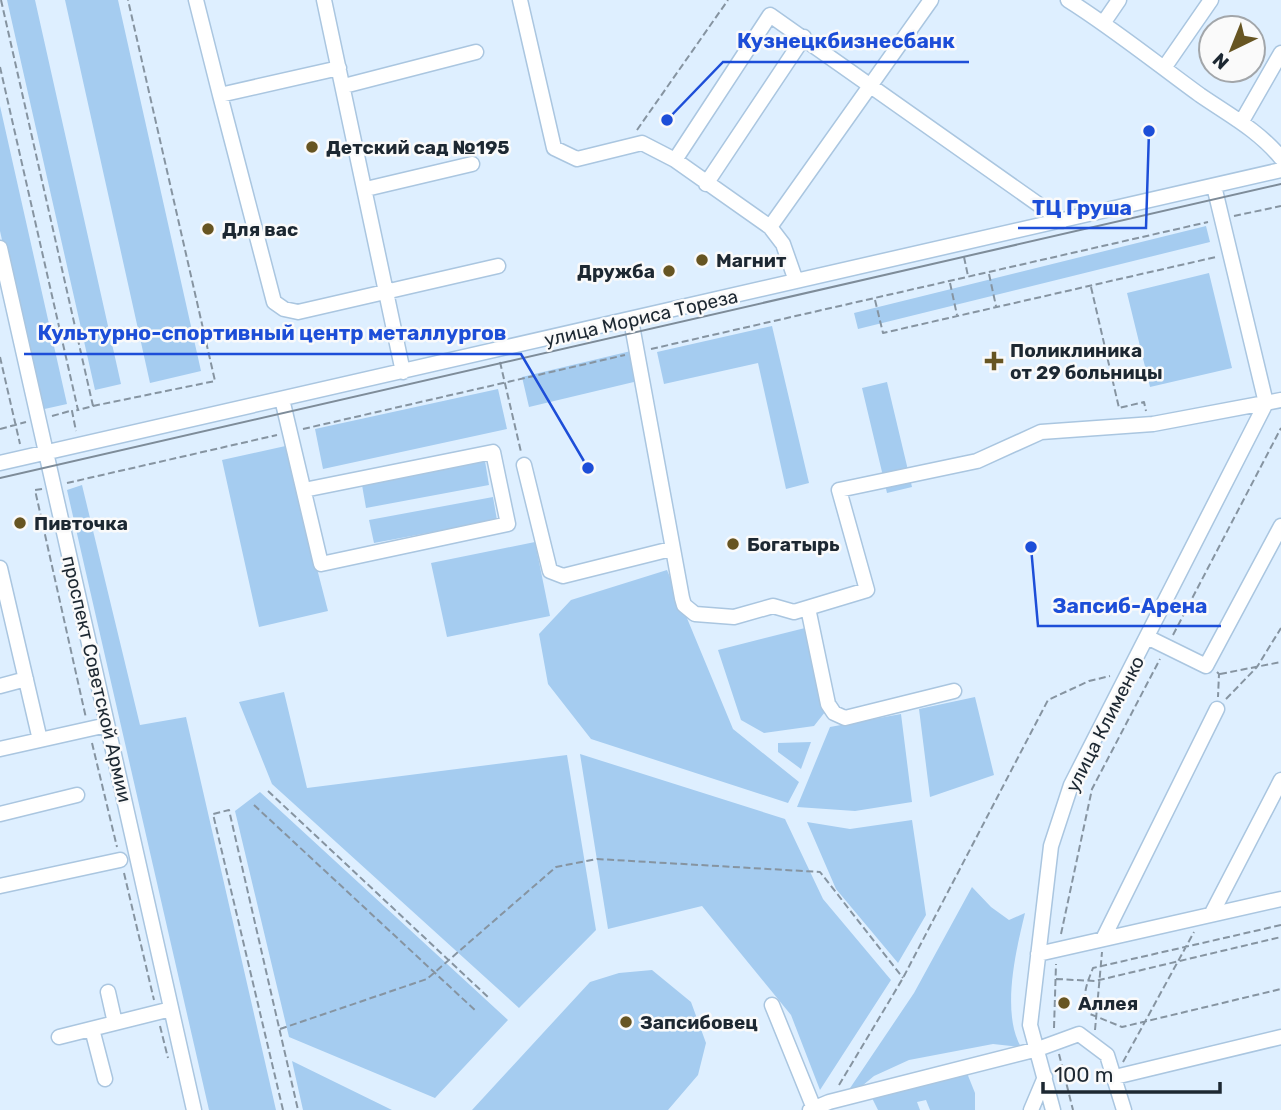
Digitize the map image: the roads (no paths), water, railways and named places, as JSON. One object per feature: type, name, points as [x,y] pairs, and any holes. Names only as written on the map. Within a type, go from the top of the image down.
[{"type":"street","points":[[196,0],[274,302],[284,309],[298,312],[498,266]]},
{"type":"street","points":[[324,0],[403,372]]},
{"type":"street","points":[[520,0],[554,148],[578,159],[642,143],[675,160],[770,228],[783,244],[796,281]]},
{"type":"street","points":[[770,228],[931,0]]},
{"type":"street","points":[[1068,0],[1104,22],[1164,68],[1242,121],[1281,158]]},
{"type":"street","points":[[1104,22],[1119,0]]},
{"type":"street","points":[[1164,68],[1211,0]]},
{"type":"street","points":[[675,160],[770,15],[1062,221]]},
{"type":"street","points":[[706,184],[804,37]]},
{"type":"street","points":[[344,86],[476,52]]},
{"type":"street","points":[[1242,121],[1281,53]]},
{"type":"street","points":[[220,95],[339,68]]},
{"type":"street","points":[[366,188],[471,164]]},
{"type":"street","name":"улица Мориса Тореза","points":[[0,463],[1281,170]]},
{"type":"street","points":[[1214,186],[1266,403]]},
{"type":"street","name":"проспект Советской Армии","points":[[0,248],[107,725],[164,1011],[194,1110]]},
{"type":"street","points":[[631,320],[671,549],[684,605],[695,614],[734,617],[773,607],[794,612],[867,590],[839,490],[977,461],[1041,432],[1149,424],[1281,400]]},
{"type":"street","points":[[282,399],[321,564],[508,524],[493,452],[304,490]]},
{"type":"street","name":"улица Клименко","points":[[1053,1110],[1030,1024],[1051,846],[1071,785],[1149,638],[1266,403]]},
{"type":"street","points":[[524,465],[550,571],[563,576],[671,549]]},
{"type":"street","points":[[1149,638],[1206,666],[1281,526]]},
{"type":"street","points":[[0,568],[40,740]]},
{"type":"street","points":[[808,608],[828,704],[834,713],[845,718],[954,691]]},
{"type":"street","points":[[0,686],[26,679]]},
{"type":"street","points":[[1103,939],[1217,709]]},
{"type":"street","points":[[0,749],[107,725]]},
{"type":"street","points":[[1208,914],[1281,780]]},
{"type":"street","points":[[0,814],[77,795]]},
{"type":"street","points":[[0,886],[120,860]]},
{"type":"street","points":[[1038,954],[1281,899]]},
{"type":"street","points":[[107,992],[115,1023]]},
{"type":"street","points":[[772,1005],[812,1108],[1038,1049],[1079,1034],[1107,1055],[1124,1110]]},
{"type":"street","points":[[58,1037],[164,1011]]},
{"type":"street","points":[[92,1029],[105,1079]]},
{"type":"street","points":[[1115,1077],[1281,1037]]},
{"type":"street","points":[[1031,1110],[1045,1077]]},
{"type":"tram line","points":[[0,478],[1281,184]]},
{"type":"place","name":"Кузнецкбизнесбанк","points":[[667,120]]},
{"type":"place","name":"ТЦ Груша","points":[[1149,131]]},
{"type":"place","name":"Детский сад №195","points":[[312,147]]},
{"type":"place","name":"Для вас","points":[[208,229]]},
{"type":"place","name":"Магнит","points":[[702,260]]},
{"type":"place","name":"Дружба","points":[[669,271]]},
{"type":"place","name":"Поликлиника от 29 больницы","points":[[994,361]]},
{"type":"place","name":"Культурно-спортивный центр металлургов","points":[[588,468]]},
{"type":"place","name":"Пивточка","points":[[20,523]]},
{"type":"place","name":"Богатырь","points":[[733,544]]},
{"type":"place","name":"Запсиб-Арена","points":[[1031,547]]},
{"type":"place","name":"Аллея","points":[[1064,1003]]},
{"type":"place","name":"Запсибовец","points":[[626,1022]]}]
